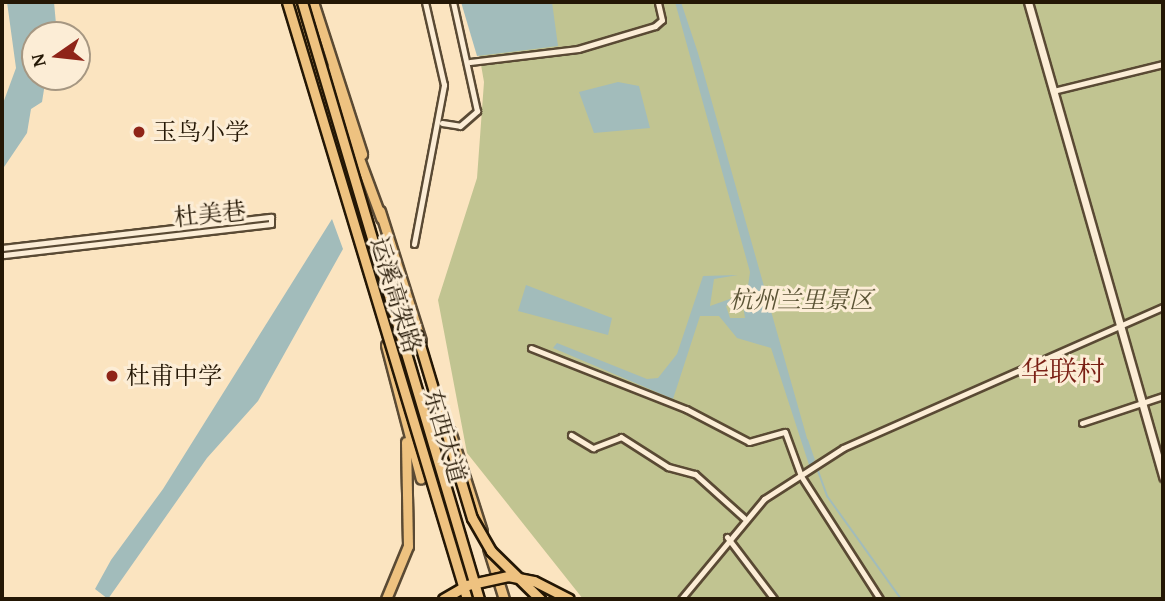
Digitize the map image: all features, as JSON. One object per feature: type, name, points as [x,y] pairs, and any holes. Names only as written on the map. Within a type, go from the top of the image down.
[{"type":"main road","name":"运溪高架路","points":[[287,2],[467,599]]},
{"type":"main road","name":"东西大道","points":[[293,2],[473,599]]},
{"type":"main road","name":"运溪高架路","points":[[302,2],[479,599]]},
{"type":"main road","points":[[313,2],[504,599]]},
{"type":"main road","points":[[308,22],[381,218],[466,505],[491,551],[540,599]]},
{"type":"main road","points":[[295,26],[394,371],[421,479]]},
{"type":"main road","points":[[386,599],[402,568],[410,520],[408,458],[394,371]]},
{"type":"main road","points":[[443,599],[467,585],[508,576],[534,580],[569,599]]},
{"type":"street","points":[[414,244],[442,123],[444,85],[425,2]]},
{"type":"street","points":[[442,123],[460,126],[477,111],[470,62],[453,2]]},
{"type":"street","points":[[470,62],[578,48],[655,26],[662,20],[658,2]]},
{"type":"street","points":[[1028,2],[1163,477]]},
{"type":"street","points":[[1053,91],[1163,64]]},
{"type":"street","name":"杜美巷","points":[[2,248],[271,217],[271,224],[2,255]]},
{"type":"street","points":[[689,599],[682,596],[744,518],[801,476],[926,407],[1119,322],[1163,307]]},
{"type":"street","points":[[531,348],[686,410],[749,442],[785,432],[801,476],[880,599]]},
{"type":"street","points":[[1082,423],[1163,396]]},
{"type":"street","points":[[571,435],[593,448],[621,437],[668,467],[695,474],[744,518]]},
{"type":"street","points":[[727,537],[774,599]]},
{"type":"green space","name":"杭州兰里景区","points":[[470,2],[1163,2],[1163,599],[583,599],[467,453],[438,300],[477,178],[484,82]]},
{"type":"water","points":[[7,2],[54,2],[56,21],[21,21],[21,91],[44,91],[42,102],[31,109],[27,133],[2,170],[2,106],[16,68]]},
{"type":"water","points":[[461,2],[552,2],[558,46],[477,56]]},
{"type":"water","points":[[675,2],[681,2],[698,53],[814,463],[810,468],[771,348],[737,338],[719,316],[700,316],[673,399],[553,348],[557,343],[647,379],[658,378],[677,354],[703,276],[738,275],[714,279],[710,306],[747,293],[750,272]],"holes":[[[742,299],[745,318],[730,318],[726,306]]]},
{"type":"water","points":[[618,82],[639,86],[650,128],[594,133],[579,92]]},
{"type":"water","points":[[332,219],[343,249],[258,401],[207,458],[108,599],[95,589],[111,560],[163,489]]},
{"type":"water","points":[[526,285],[612,318],[608,335],[518,311]]},
{"type":"waterway","points":[[807,440],[814,460]]},
{"type":"waterway","points":[[818,471],[827,496],[901,599]]},
{"type":"place","name":"玉鸟小学","points":[[139,132]]},
{"type":"place","name":"杜甫中学","points":[[112,376]]},
{"type":"district","name":"华联村","points":[[1063,371]]}]
